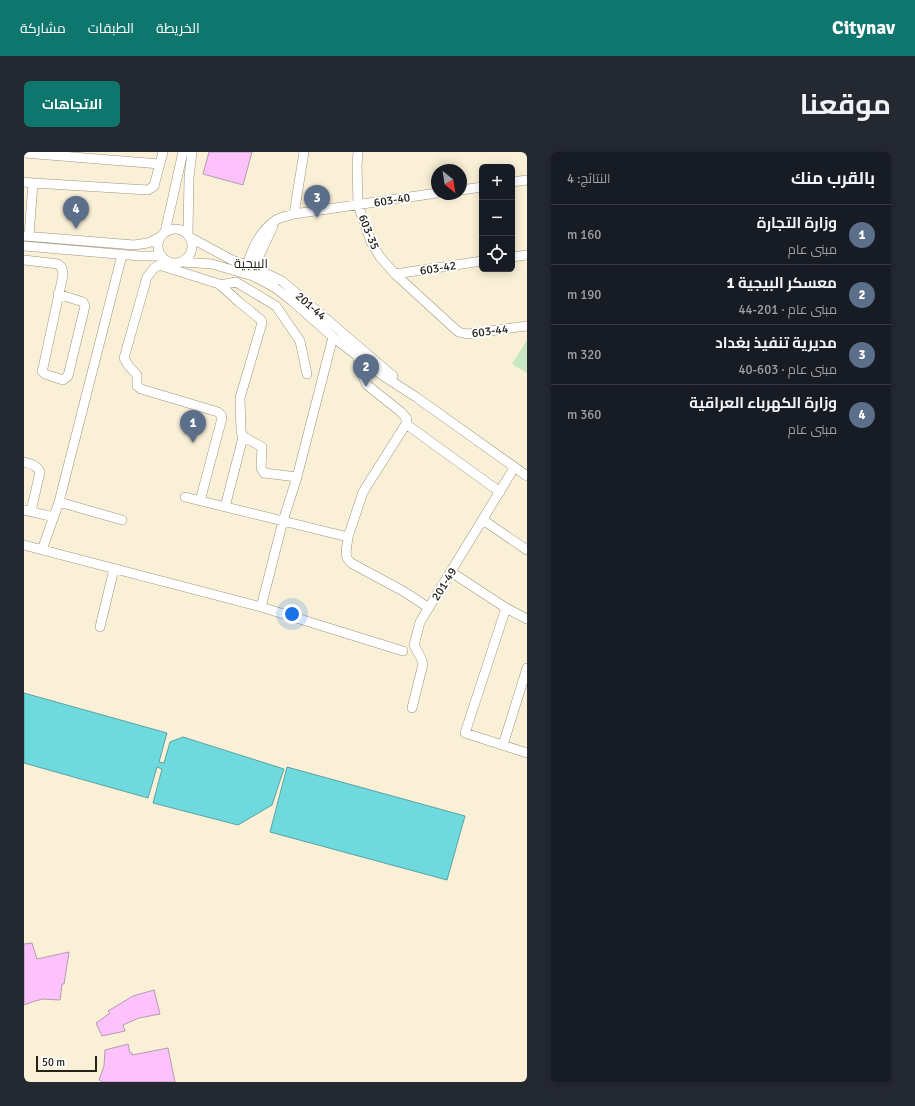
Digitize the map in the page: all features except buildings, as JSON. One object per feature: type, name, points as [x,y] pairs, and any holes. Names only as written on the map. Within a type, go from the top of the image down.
[{"type":"street","points":[[163,152],[154,186],[148,190],[28,183],[26,236],[134,245],[148,243],[171,229],[179,229],[190,236]]},
{"type":"street","points":[[162,261],[158,247],[163,234],[183,152]]},
{"type":"street","points":[[24,246],[140,256],[174,263],[182,262],[188,258],[192,252],[193,245],[190,236],[189,177],[192,152]]},
{"type":"street","points":[[294,214],[304,152]]},
{"type":"street","name":"603-35","points":[[358,152],[358,205],[375,249],[395,274],[454,328]]},
{"type":"street","points":[[24,153],[160,164]]},
{"type":"street","points":[[515,182],[527,180]]},
{"type":"street","points":[[467,189],[479,187]]},
{"type":"street","name":"603-40","points":[[250,271],[251,250],[262,233],[276,219],[294,214],[431,194]]},
{"type":"street","name":"201-44","points":[[190,236],[232,260],[274,287],[333,337],[382,375],[416,397],[527,476]]},
{"type":"street","points":[[42,550],[59,502],[122,255]]},
{"type":"street","points":[[515,257],[527,255]]},
{"type":"street","points":[[24,260],[55,264],[60,266],[63,271],[58,294],[42,371],[45,374],[63,380],[68,376],[85,306],[83,302],[58,294]]},
{"type":"street","points":[[162,261],[220,285],[262,321],[240,398],[241,431],[244,437],[262,447],[262,468],[264,473],[297,476]]},
{"type":"street","points":[[162,261],[150,272],[145,283],[125,360],[137,374],[137,386],[141,389],[218,412],[222,415],[200,501]]},
{"type":"street","name":"603-42","points":[[395,274],[479,261]]},
{"type":"street","name":"201-44","points":[[182,262],[212,264],[250,271],[282,281],[416,397]]},
{"type":"street","points":[[220,285],[236,282],[276,306],[300,341],[307,374]]},
{"type":"street","name":"603-44","points":[[454,328],[459,332],[471,334],[527,326]]},
{"type":"street","points":[[262,607],[283,521],[297,476],[333,337]]},
{"type":"street","points":[[358,357],[360,370],[367,385],[401,412],[407,419],[406,424],[363,492],[348,537],[346,552],[347,558],[351,563],[402,591],[429,608]]},
{"type":"street","points":[[406,424],[500,492]]},
{"type":"street","points":[[225,508],[244,437]]},
{"type":"street","points":[[24,462],[34,465],[40,472],[28,510],[54,517]]},
{"type":"street","name":"201-49","points":[[412,708],[423,664],[414,645],[420,622],[514,468]]},
{"type":"street","points":[[185,497],[348,537]]},
{"type":"street","points":[[59,502],[122,520]]},
{"type":"street","points":[[483,520],[527,550]]},
{"type":"street","points":[[24,545],[262,607],[403,651]]},
{"type":"street","points":[[100,627],[114,569]]},
{"type":"street","points":[[451,572],[506,608],[527,619]]},
{"type":"street","points":[[506,608],[465,733],[527,753]]},
{"type":"street","points":[[503,745],[527,668]]},
{"type":"green space","points":[[527,340],[527,373],[512,364]]},
{"type":"water","points":[[24,693],[167,733],[159,762],[164,763],[170,742],[183,737],[284,769],[272,805],[238,825],[153,803],[162,769],[157,767],[148,798],[24,763]]},
{"type":"water","points":[[287,767],[465,816],[447,880],[270,832]]},
{"type":"place","name":"مديرية تنفيذ بغداد","points":[[317,218]]},
{"type":"place","name":"وزارة الكهرباء العراقية","points":[[76,229]]},
{"type":"place","name":"معسكر البيجية 1","points":[[366,387]]},
{"type":"place","name":"وزارة التجارة","points":[[193,443]]},
{"type":"district","name":"البيجية","points":[[251,263]]}]
